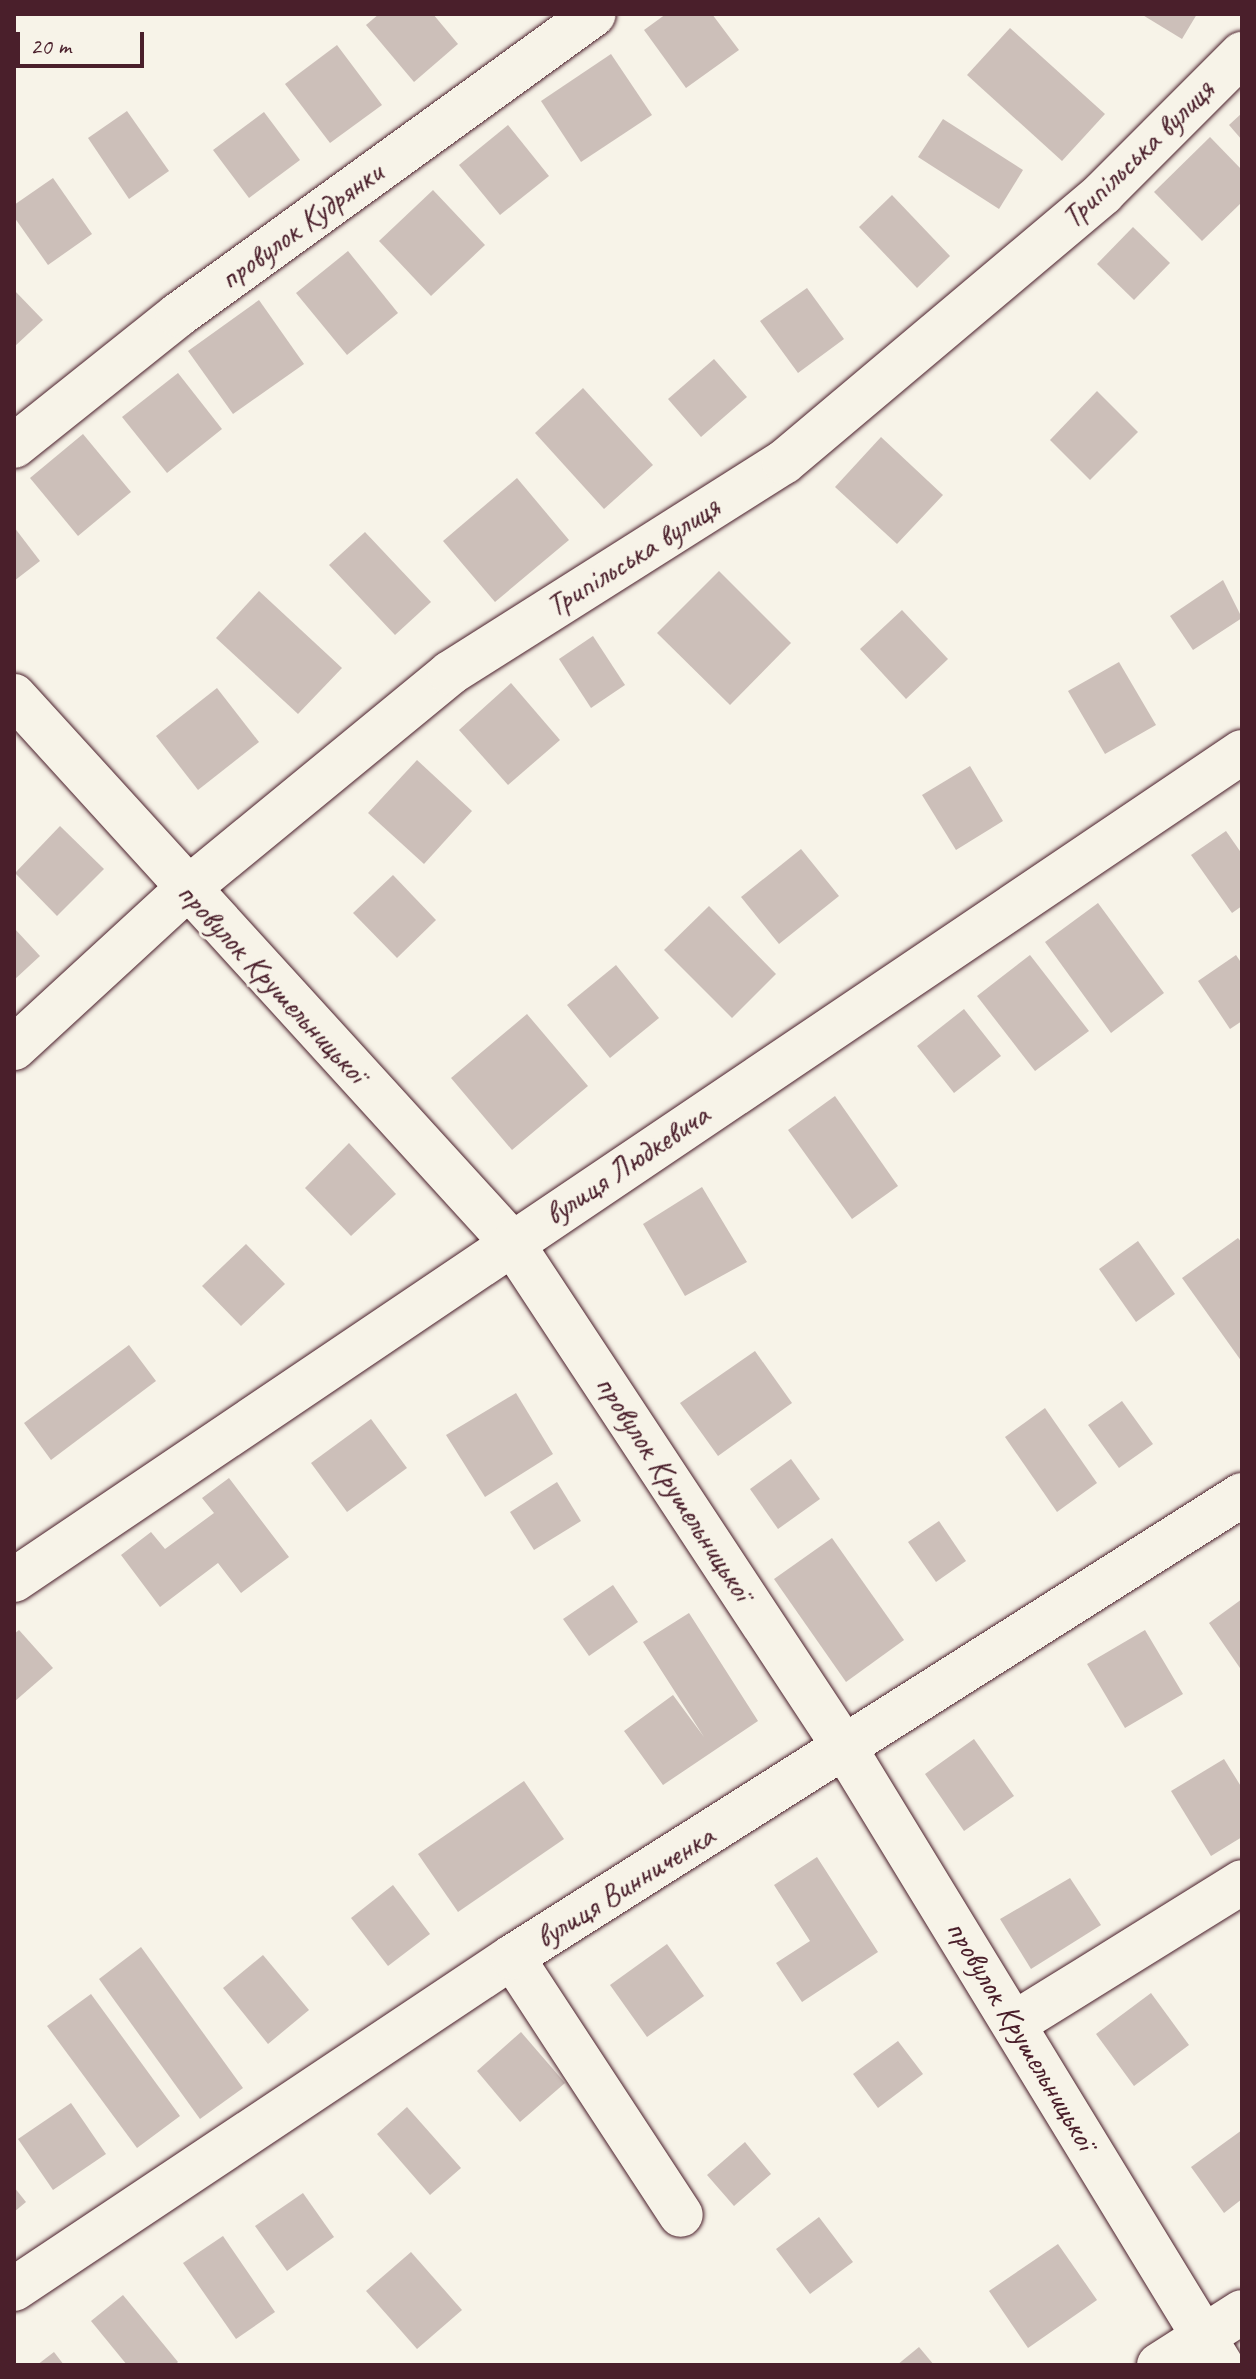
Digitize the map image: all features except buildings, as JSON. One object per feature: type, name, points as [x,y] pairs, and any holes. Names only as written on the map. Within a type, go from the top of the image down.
[{"type":"street","name":"провулок Кудрянки","points":[[14,446],[178,315],[594,14]]},
{"type":"street","name":"Трипільська вулиця","points":[[14,1048],[186,890],[450,673],[784,462],[1103,193],[1242,54]]},
{"type":"street","name":"провулок Крушельницької","points":[[14,696],[186,890],[512,1243],[846,1750],[1212,2351]]},
{"type":"street","name":"вулиця Людкевича","points":[[14,1580],[1242,752]]},
{"type":"street","name":"вулиця Винниченка","points":[[14,2289],[512,1957],[846,1750],[1242,1495]]},
{"type":"street","points":[[1015,2023],[1242,1882]]},
{"type":"street","points":[[512,1957],[681,2215]]},
{"type":"street","points":[[1159,2365],[1212,2351],[1242,2312]]}]
